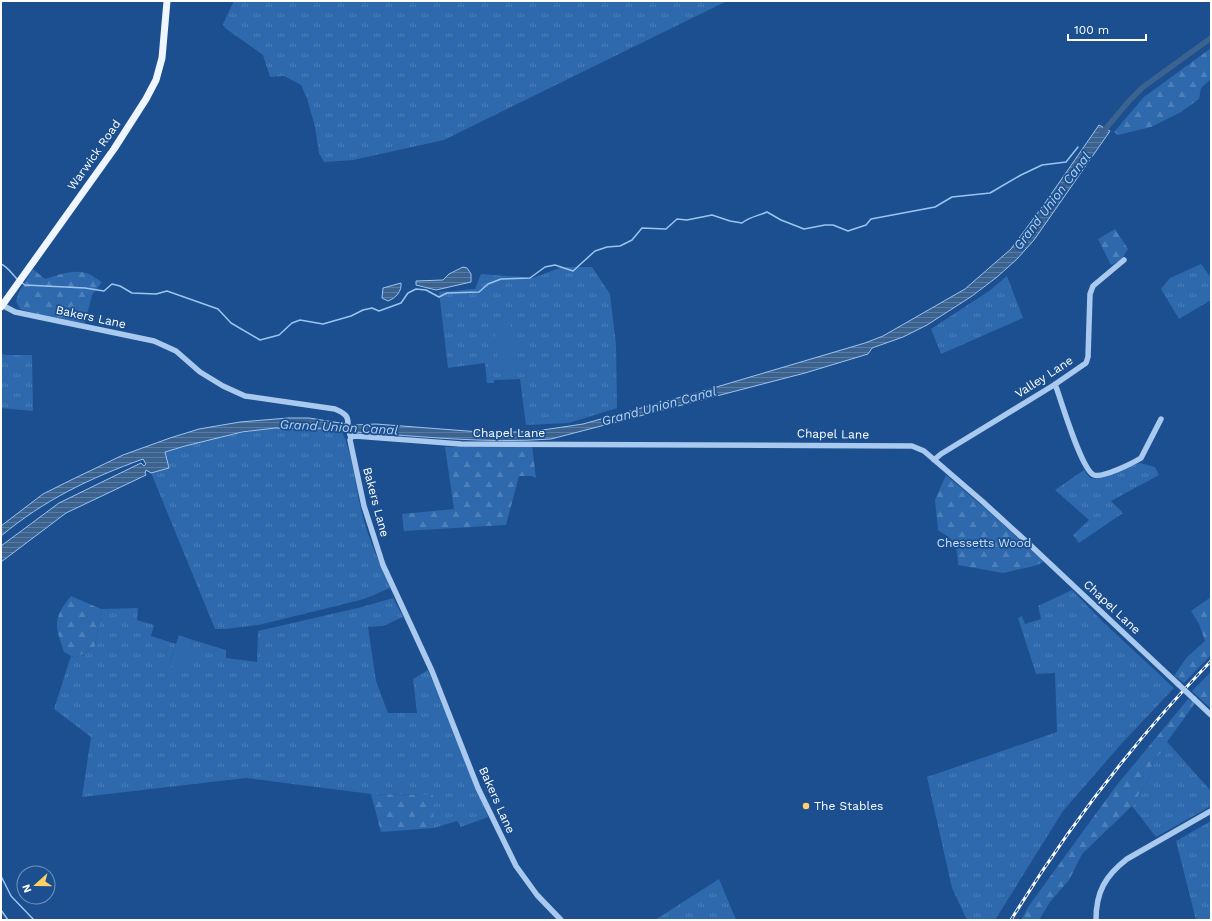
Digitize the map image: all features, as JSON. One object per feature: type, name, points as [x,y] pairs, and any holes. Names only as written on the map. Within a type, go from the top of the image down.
[{"type":"main road","name":"Warwick Road","points":[[1,306],[114,148],[146,99],[156,80],[162,58],[167,1]]},
{"type":"street","name":"Valley Lane","points":[[934,460],[941,454],[1055,384],[1086,363],[1088,357],[1090,294],[1093,286],[1124,260]]},
{"type":"street","name":"Bakers Lane","points":[[1,306],[15,312],[154,342],[176,351],[200,372],[219,384],[245,396],[335,409],[346,415],[348,419],[348,431],[351,437],[350,440],[362,499],[379,553],[432,671],[478,788],[516,866],[537,895],[561,920]]},
{"type":"street","points":[[1055,384],[1074,439],[1085,464],[1089,471],[1094,475],[1102,475],[1141,458],[1161,419]]},
{"type":"street","name":"Chapel Lane","points":[[351,437],[355,436],[461,444],[912,446],[924,451],[1028,543],[1211,715]]},
{"type":"street","points":[[1096,920],[1100,890],[1116,868],[1127,859],[1211,811]]},
{"type":"green space","points":[[234,1],[727,1],[444,140],[353,160],[324,162],[319,153],[315,127],[307,98],[301,85],[284,76],[270,77],[263,55],[225,28],[223,24]]},
{"type":"green space","points":[[1211,48],[1211,79],[1201,88],[1199,99],[1181,112],[1151,127],[1118,135],[1114,132],[1144,97]]},
{"type":"green space","points":[[1115,229],[1128,249],[1121,260],[1111,265],[1098,239]]},
{"type":"green space","points":[[1201,264],[1211,278],[1211,300],[1179,319],[1161,289],[1170,278]]},
{"type":"green space","points":[[562,267],[592,267],[610,294],[616,345],[617,408],[569,423],[526,425],[520,379],[494,380],[494,383],[487,383],[485,363],[448,368],[439,292],[475,289],[481,274],[533,278]]},
{"type":"green space","points":[[33,269],[45,279],[72,272],[84,272],[102,282],[92,295],[85,323],[51,318],[20,309],[16,301],[19,292]]},
{"type":"green space","points":[[1007,276],[1023,318],[941,354],[931,329],[989,291]]},
{"type":"green space","points":[[510,324],[515,372],[499,374],[494,326]]},
{"type":"green space","points":[[1,354],[32,355],[33,411],[1,408]]},
{"type":"green space","points":[[275,428],[341,429],[351,460],[365,523],[371,542],[390,588],[364,599],[259,625],[215,629],[145,458],[225,436]]},
{"type":"green space","points":[[532,446],[536,478],[531,476],[519,476],[506,525],[404,531],[402,514],[454,509],[445,447]]},
{"type":"green space","points":[[1140,463],[1155,467],[1159,475],[1111,501],[1123,513],[1079,543],[1073,535],[1089,520],[1055,490],[1084,470],[1090,478],[1097,479]]},
{"type":"green space","name":"Chessetts Wood","points":[[946,475],[1044,562],[1034,566],[1003,573],[958,565],[956,547],[949,537],[938,530],[935,500]]},
{"type":"green space","points":[[1072,590],[1103,622],[1174,688],[1123,742],[1063,811],[995,920],[967,920],[952,888],[927,777],[1057,732],[1055,673],[1036,674],[1018,618],[1022,616],[1025,624],[1041,619],[1038,606]]},
{"type":"green space","points":[[71,596],[101,609],[95,647],[75,658],[64,652],[57,629],[58,617]]},
{"type":"green space","points":[[1211,597],[1211,655],[1184,683],[1174,676],[1187,657],[1205,641],[1199,624],[1191,611]]},
{"type":"green space","points":[[393,598],[403,617],[383,626],[368,627],[376,681],[388,713],[417,713],[413,679],[428,670],[488,817],[461,827],[457,821],[434,828],[432,795],[371,794],[246,778],[82,797],[91,737],[54,709],[71,656],[75,658],[95,647],[101,609],[138,608],[137,620],[154,625],[151,636],[176,644],[169,665],[183,669],[193,640],[226,650],[226,658],[257,662],[258,631],[362,607]]},
{"type":"green space","points":[[179,635],[193,640],[183,670],[169,665]]},
{"type":"green space","points":[[1211,672],[1211,705],[1209,707],[1192,691]]},
{"type":"green space","points":[[1188,699],[1195,703],[1167,742],[1169,744],[1153,761],[1149,778],[1132,806],[1082,854],[1069,880],[1050,902],[1039,920],[1021,920],[1028,907],[1116,786]]},
{"type":"green space","points":[[1169,744],[1211,791],[1211,806],[1156,837],[1132,806],[1149,778],[1153,761]]},
{"type":"green space","points":[[371,794],[433,795],[434,828],[381,832]]},
{"type":"green space","points":[[1211,821],[1211,920],[1196,920],[1176,841]]},
{"type":"green space","points":[[719,879],[736,920],[655,920]]},
{"type":"water","points":[[1099,125],[1110,131],[1034,240],[1017,259],[997,277],[972,296],[927,325],[903,337],[872,348],[868,354],[805,373],[551,439],[502,441],[453,439],[355,432],[341,429],[275,428],[242,432],[165,452],[169,468],[151,473],[146,470],[146,475],[66,513],[1,562],[1,546],[59,503],[141,463],[144,466],[146,464],[143,459],[86,482],[34,511],[1,536],[1,526],[43,494],[123,455],[199,429],[240,422],[288,418],[309,418],[353,425],[376,424],[493,433],[536,431],[583,424],[703,391],[865,343],[883,336],[965,289],[1011,249]]},
{"type":"water","points":[[463,267],[467,268],[471,274],[471,282],[436,290],[416,285],[416,281],[443,280],[449,274]]},
{"type":"water","points":[[401,283],[398,294],[394,298],[388,301],[382,298],[383,288]]},
{"type":"waterway","name":"Grand Union Canal","points":[[1102,133],[1143,87],[1211,38]]},
{"type":"waterway","points":[[21,282],[25,285],[85,288],[104,291],[112,284],[120,286],[132,293],[156,294],[167,291],[218,309],[231,323],[260,340],[279,335],[292,323],[300,320],[323,324],[351,316],[363,310],[372,308],[379,311],[401,303],[408,293],[416,289],[426,290],[439,297],[447,293],[479,292],[488,284],[501,279],[530,278],[545,267],[555,265],[573,271],[595,251],[607,247],[620,246],[632,240],[642,228],[666,229],[677,219],[687,220],[712,215],[742,223],[767,212],[781,220],[804,229],[833,225],[848,231],[866,225],[871,219],[935,207],[952,197],[990,193],[1042,165],[1066,162],[1078,147]]},
{"type":"waterway","points":[[1,264],[18,280]]},
{"type":"waterway","points":[[1,876],[11,896],[34,920]]},
{"type":"waterway","points":[[1,910],[8,920]]},
{"type":"railway","points":[[1011,920],[1056,851],[1104,785],[1156,721],[1211,661]]},
{"type":"place","name":"The Stables","points":[[806,806]]}]
